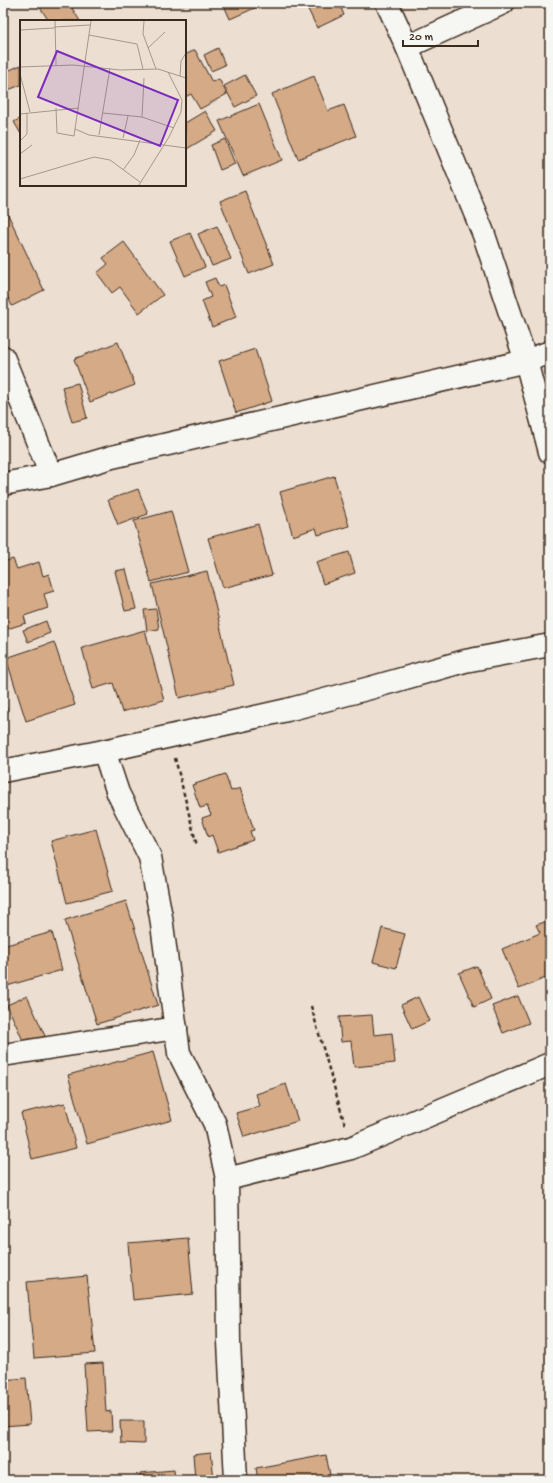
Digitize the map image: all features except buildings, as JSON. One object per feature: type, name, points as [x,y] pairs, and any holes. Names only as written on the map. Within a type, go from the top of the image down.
[{"type":"street","points":[[387,3],[407,47],[484,235],[526,361],[550,452]]},
{"type":"street","points":[[407,47],[503,3]]},
{"type":"street","points":[[3,484],[51,475],[112,457],[526,361],[550,352]]},
{"type":"street","points":[[3,356],[51,475]]},
{"type":"street","points":[[3,771],[104,751],[294,708],[465,661],[550,645]]},
{"type":"street","points":[[104,751],[118,793],[148,850],[161,917],[179,1053],[215,1124],[227,1179],[229,1342],[236,1480]]},
{"type":"street","points":[[3,1055],[176,1028]]},
{"type":"street","points":[[227,1179],[351,1148],[550,1064]]},
{"type":"path","points":[[170,736],[197,846]]},
{"type":"path","points":[[311,1006],[351,1148]]}]
